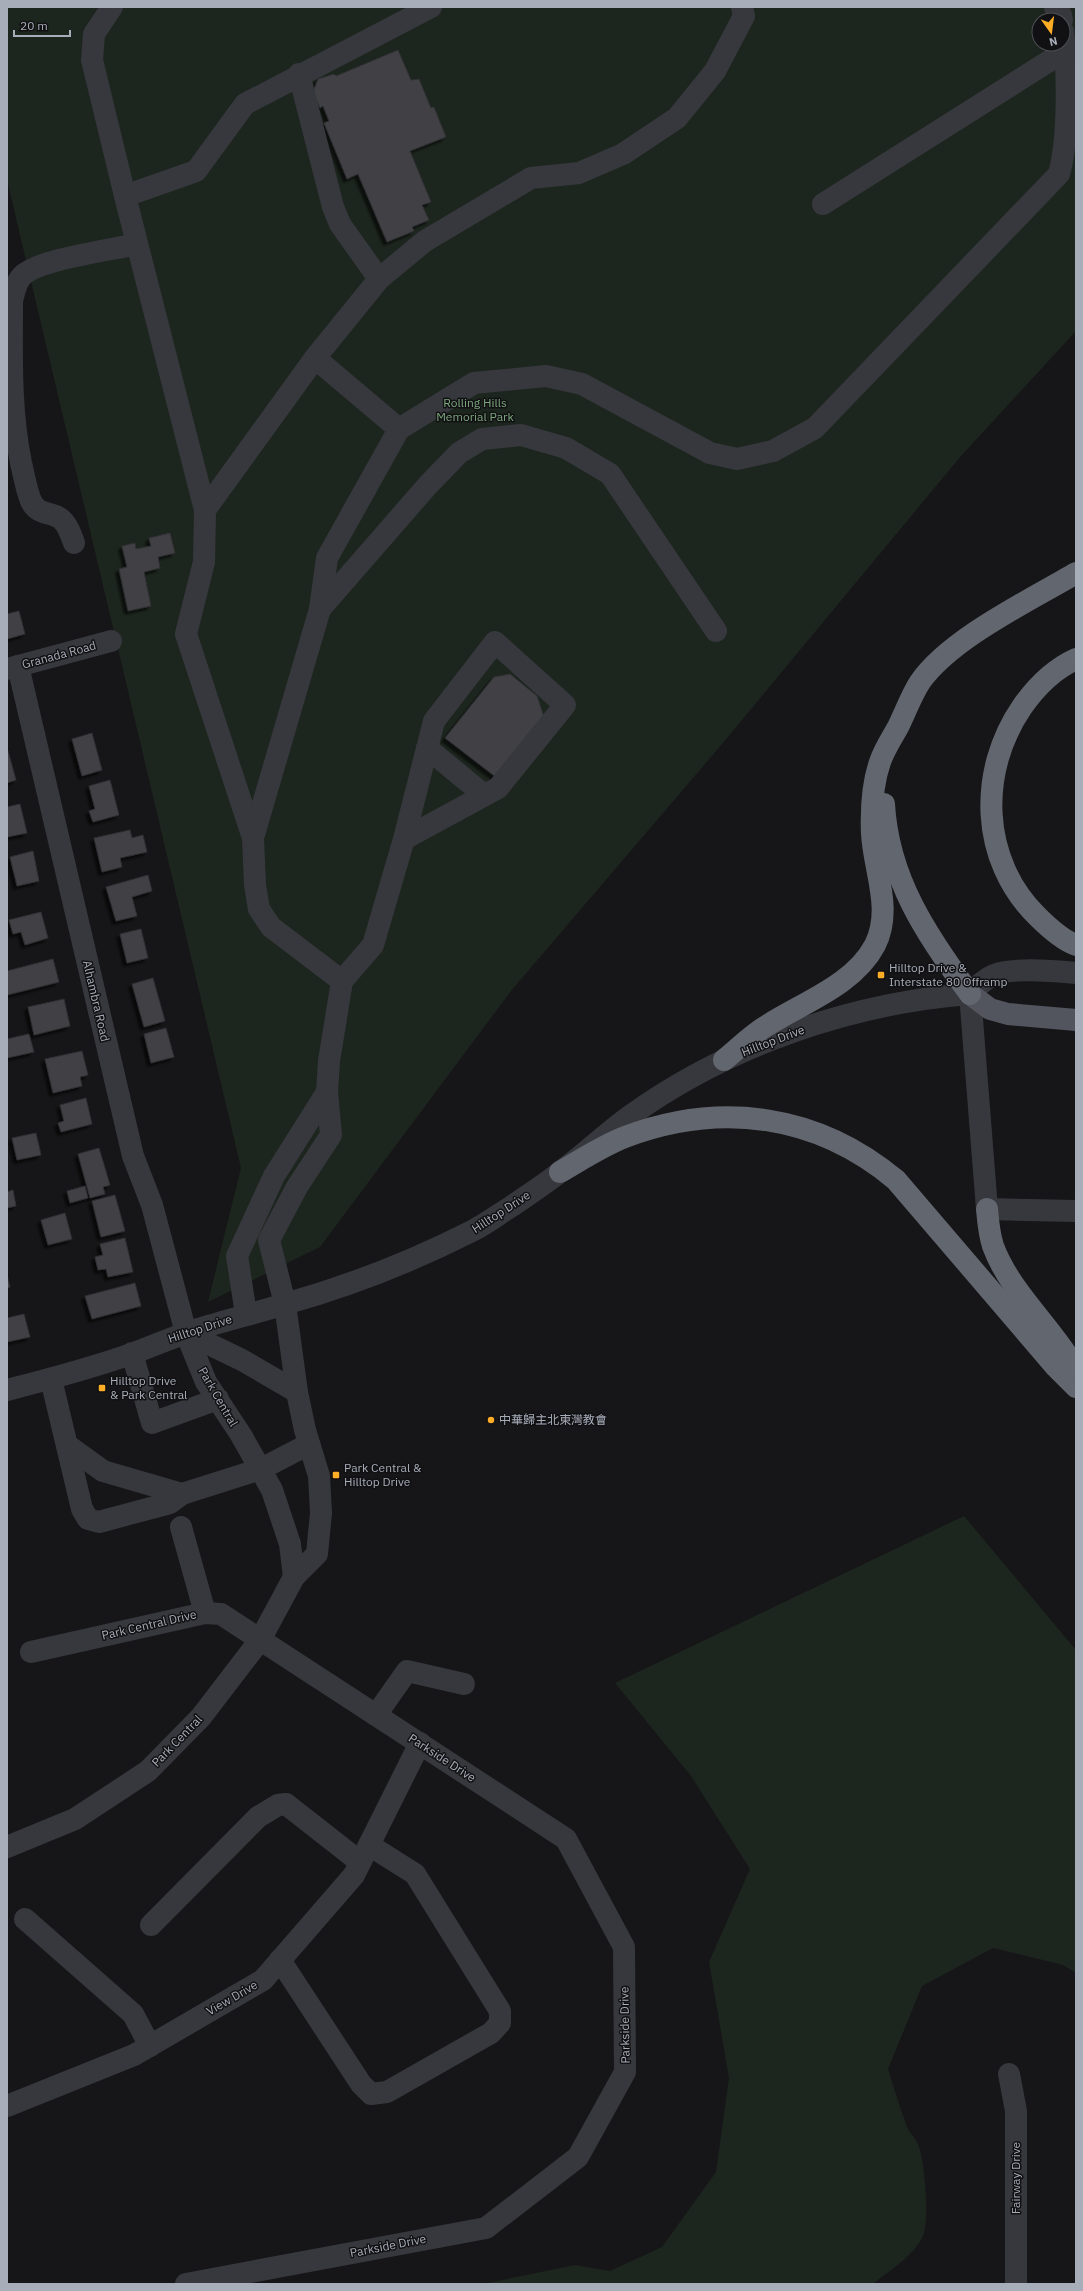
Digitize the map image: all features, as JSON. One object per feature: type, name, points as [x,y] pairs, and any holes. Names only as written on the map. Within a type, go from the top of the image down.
[{"type":"highway","points":[[724,1060],[766,1026],[822,994],[844,978],[864,961],[875,945],[881,927],[883,907],[873,841],[871,816],[874,789],[880,762],[920,682],[938,663],[988,624],[1076,573]]},
{"type":"highway","points":[[1076,659],[1046,678],[1029,697],[1014,719],[999,752],[993,773],[990,800],[992,827],[997,847],[1012,884],[1028,907],[1048,927],[1076,945]]},
{"type":"highway","points":[[898,726],[884,791],[887,827],[894,861],[902,884],[925,930],[970,994]]},
{"type":"highway","points":[[560,1172],[623,1138],[652,1128],[706,1118],[736,1117],[766,1119],[795,1125],[825,1136],[851,1148],[876,1163],[896,1180],[1056,1367],[1076,1387]]},
{"type":"highway","points":[[987,1209],[993,1245],[1001,1262],[1014,1284],[1076,1368]]},
{"type":"main road","points":[[970,994],[990,1009],[1008,1014],[1076,1020]]},
{"type":"street","points":[[112,7],[94,34],[92,60],[205,510],[204,562],[186,634],[253,838],[255,885],[259,909],[271,927],[342,981],[374,945],[404,838],[434,721],[495,642],[565,705],[498,788],[404,838]]},
{"type":"street","points":[[125,196],[196,171],[245,104],[299,74],[431,7]]},
{"type":"street","points":[[205,510],[315,358],[379,279],[425,241],[531,178],[579,173],[623,154],[677,118],[715,71],[744,16],[742,7]]},
{"type":"street","points":[[823,204],[1048,52]]},
{"type":"street","points":[[253,838],[320,609],[327,558],[399,430],[474,383],[546,376],[582,384],[710,453],[737,459],[773,451],[814,428],[1059,174],[1064,154],[1064,52]]},
{"type":"street","points":[[299,74],[333,208],[340,224],[379,279]]},
{"type":"street","points":[[74,543],[69,529],[62,520],[42,513],[35,508],[24,477],[12,411],[12,301],[15,288],[22,276],[32,269],[51,262],[137,244]]},
{"type":"street","points":[[315,358],[399,430]]},
{"type":"street","points":[[320,609],[428,485],[459,453],[482,439],[521,435],[566,448],[610,474],[716,631]]},
{"type":"street","name":"Granada Road","points":[[12,668],[112,641]]},
{"type":"street","name":"Alhambra Road","points":[[12,668],[133,1156],[152,1206],[186,1333]]},
{"type":"street","points":[[427,748],[484,795]]},
{"type":"street","points":[[1076,973],[1011,971],[995,974],[981,982],[970,994],[987,1209],[1076,1211]]},
{"type":"street","name":"Park Central","points":[[7,1847],[75,1819],[148,1771],[201,1717],[260,1640],[294,1576],[316,1554],[321,1512],[319,1476],[309,1444],[297,1392],[285,1304],[269,1240],[297,1187],[331,1135],[327,1092],[330,1060],[342,981]]},
{"type":"street","name":"Hilltop Drive","points":[[7,1390],[51,1379],[132,1353],[186,1333],[246,1314],[285,1304],[399,1265],[475,1230],[560,1172],[627,1118],[658,1096],[724,1060],[788,1034],[853,1014],[918,1000],[970,994]]},
{"type":"street","points":[[246,1314],[237,1256],[274,1176],[327,1092]]},
{"type":"street","points":[[186,1333],[242,1360],[297,1392]]},
{"type":"street","name":"Park Central","points":[[186,1333],[206,1382],[261,1469],[272,1490],[290,1544],[294,1576]]},
{"type":"street","points":[[132,1353],[152,1423],[218,1399]]},
{"type":"street","points":[[51,1379],[82,1509],[88,1519],[99,1522],[170,1503],[182,1494],[261,1469],[309,1444]]},
{"type":"street","points":[[67,1445],[103,1471],[182,1494]]},
{"type":"street","points":[[180,1527],[205,1613]]},
{"type":"street","name":"Park Central Drive","points":[[31,1652],[205,1613],[221,1614],[260,1640]]},
{"type":"street","name":"Parkside Drive","points":[[186,2284],[486,2228],[578,2157],[625,2072],[624,1947],[566,1839],[260,1640]]},
{"type":"street","points":[[376,1715],[407,1671],[464,1684]]},
{"type":"street","name":"View Drive","points":[[7,2106],[134,2055],[263,1980],[354,1875],[420,1743]]},
{"type":"street","points":[[150,1925],[258,1817],[278,1806],[286,1804],[365,1854],[415,1874],[500,2011],[500,2023],[491,2033],[387,2092],[371,2094],[361,2084],[280,1960]]},
{"type":"street","points":[[25,1920],[133,2014],[150,2046]]},
{"type":"street","name":"Fairway Drive","points":[[1009,2074],[1016,2111],[1016,2284]]},
{"type":"green space","name":"Rolling Hills Memorial Park","points":[[7,7],[1076,7],[1076,331],[961,456],[722,744],[511,991],[320,1247],[208,1302],[241,1168],[7,180]]},
{"type":"green space","points":[[964,1516],[1076,1650],[1076,1973],[1063,1965],[993,1948],[922,1986],[888,2069],[907,2127],[918,2144],[921,2155],[926,2194],[926,2220],[922,2238],[906,2258],[873,2284],[483,2284],[575,2265],[610,2271],[662,2247],[716,2172],[729,2078],[709,1962],[750,1869],[691,1776],[615,1683]]},
{"type":"building","points":[[398,50],[411,80],[419,79],[431,108],[434,107],[446,137],[410,151],[431,202],[422,205],[429,220],[412,227],[414,231],[387,242],[358,174],[347,179],[324,123],[329,121],[323,106],[320,108],[313,92],[318,79],[334,74],[336,76]]},
{"type":"building","points":[[170,533],[175,553],[158,557],[160,568],[144,572],[151,606],[128,611],[119,569],[127,567],[122,546],[135,543],[136,549],[151,546],[149,538]]},
{"type":"building","points":[[19,611],[25,634],[7,639],[7,614]]},
{"type":"building","points":[[510,674],[537,696],[544,717],[497,778],[445,738],[494,677]]},
{"type":"building","points":[[92,733],[102,770],[82,776],[72,739]]},
{"type":"building","points":[[8,751],[16,780],[7,783],[7,752]]},
{"type":"building","points":[[110,780],[119,815],[93,822],[89,811],[95,809],[89,786]]},
{"type":"building","points":[[20,804],[27,833],[7,837],[7,807]]},
{"type":"building","points":[[130,830],[132,838],[143,835],[147,852],[120,858],[122,867],[102,872],[94,838]]},
{"type":"building","points":[[33,851],[39,881],[17,886],[10,857]]},
{"type":"building","points":[[148,875],[152,891],[132,897],[137,916],[116,921],[106,887]]},
{"type":"building","points":[[41,912],[48,938],[25,945],[21,932],[13,934],[9,920]]},
{"type":"building","points":[[141,929],[148,958],[127,963],[120,934]]},
{"type":"building","points":[[53,959],[59,982],[7,995],[7,971]]},
{"type":"building","points":[[153,978],[165,1021],[144,1027],[132,984]]},
{"type":"building","points":[[64,999],[70,1026],[34,1035],[28,1007]]},
{"type":"building","points":[[166,1028],[174,1057],[151,1063],[144,1034]]},
{"type":"building","points":[[29,1034],[34,1052],[7,1058],[7,1039]]},
{"type":"building","points":[[82,1051],[88,1075],[80,1077],[82,1086],[53,1093],[45,1059]]},
{"type":"building","points":[[86,1098],[92,1124],[61,1132],[58,1123],[64,1121],[60,1105]]},
{"type":"building","points":[[36,1133],[41,1155],[17,1160],[12,1138]]},
{"type":"building","points":[[99,1148],[110,1185],[103,1187],[105,1194],[90,1198],[78,1154]]},
{"type":"building","points":[[85,1186],[88,1198],[70,1203],[67,1191]]},
{"type":"building","points":[[13,1190],[16,1206],[7,1208],[7,1192]]},
{"type":"building","points":[[115,1195],[125,1231],[101,1237],[92,1201]]},
{"type":"building","points":[[65,1213],[72,1239],[48,1245],[41,1220]]},
{"type":"building","points":[[125,1238],[133,1272],[108,1277],[106,1269],[98,1270],[95,1257],[103,1255],[100,1244]]},
{"type":"building","points":[[7,1275],[10,1287],[7,1288]]},
{"type":"building","points":[[135,1283],[141,1306],[92,1319],[85,1296]]},
{"type":"building","points":[[24,1314],[30,1337],[7,1342],[7,1318]]},
{"type":"place","name":"Hilltop Drive & Interstate 80 Offramp","points":[[881,975]]},
{"type":"place","name":"Hilltop Drive & Park Central","points":[[102,1388]]},
{"type":"place","name":"中華歸主北東灣教會","points":[[491,1420]]},
{"type":"place","name":"Park Central & Hilltop Drive","points":[[336,1475]]}]
